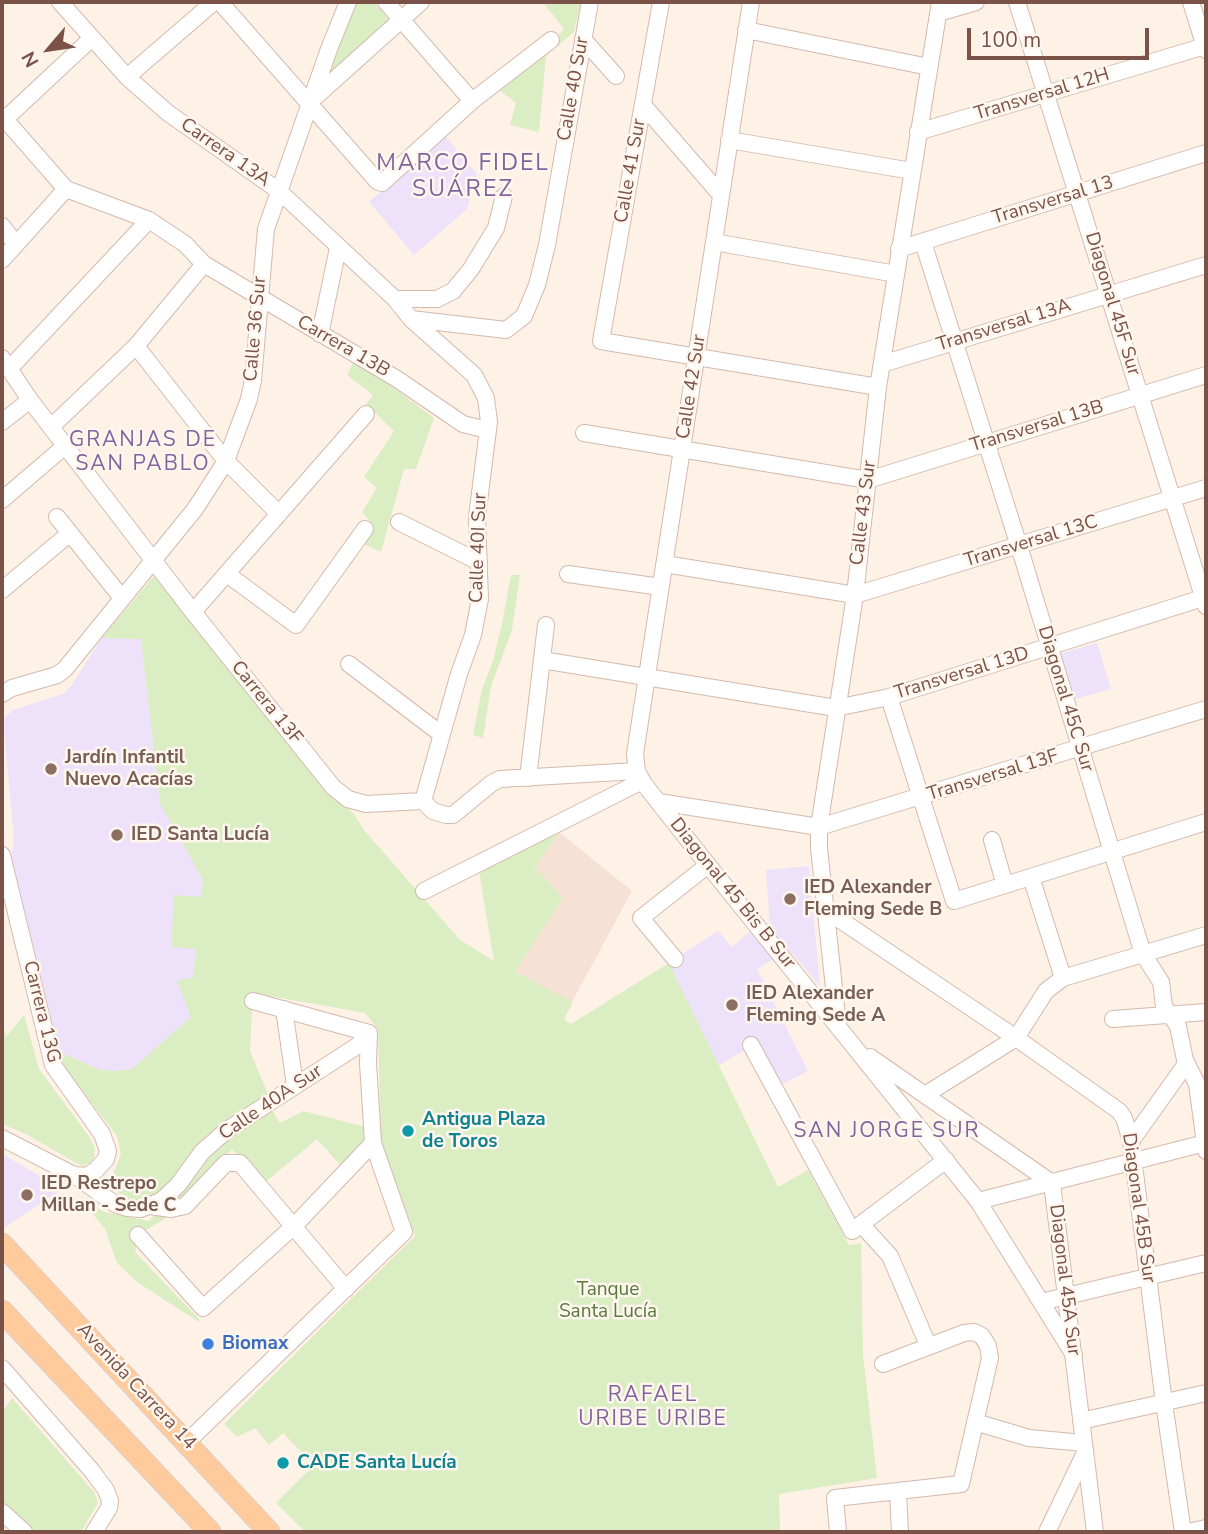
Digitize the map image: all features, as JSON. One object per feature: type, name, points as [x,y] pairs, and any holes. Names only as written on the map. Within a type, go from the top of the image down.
[{"type":"main road","name":"Avenida Carrera 14","points":[[2,1244],[269,1532]]},
{"type":"main road","points":[[2,1311],[210,1532]]},
{"type":"street","name":"Carrera 13A","points":[[60,2],[127,77],[168,113],[279,191],[394,299],[411,319],[474,375]]},
{"type":"street","points":[[127,77],[214,2]]},
{"type":"street","points":[[220,2],[311,102],[377,181],[382,183],[472,101],[551,40]]},
{"type":"street","name":"Calle 36 Sur","points":[[2,694],[12,688],[61,673],[195,509],[226,460],[249,399],[253,380],[266,229],[348,2]]},
{"type":"street","points":[[386,2],[472,101]]},
{"type":"street","points":[[311,102],[400,18],[421,2]]},
{"type":"street","name":"Calle 40 Sur","points":[[411,319],[506,330],[524,316],[537,285],[548,245],[590,2]]},
{"type":"street","name":"Calle 41 Sur","points":[[661,2],[601,341],[696,357]]},
{"type":"street","name":"Calle 42 Sur","points":[[640,776],[635,754],[751,2]]},
{"type":"street","points":[[939,7],[976,2]]},
{"type":"street","name":"Diagonal 45F Sur","points":[[1017,2],[1205,600]]},
{"type":"street","points":[[1191,2],[1206,48]]},
{"type":"street","name":"Calle 43 Sur","points":[[838,1026],[819,827],[855,595],[878,387],[939,7]]},
{"type":"street","points":[[746,30],[929,67]]},
{"type":"street","points":[[3,119],[92,38]]},
{"type":"street","points":[[583,39],[616,76]]},
{"type":"street","name":"Transversal 12H","points":[[918,132],[1206,48]]},
{"type":"street","points":[[329,49],[346,68]]},
{"type":"street","points":[[643,105],[721,195]]},
{"type":"street","name":"Carrera 13B","points":[[3,119],[66,189],[149,220],[185,244],[204,264],[258,298],[397,379],[463,424],[487,430]]},
{"type":"street","points":[[729,141],[912,171]]},
{"type":"street","name":"Transversal 13","points":[[899,249],[1206,153]]},
{"type":"street","points":[[2,260],[66,189]]},
{"type":"street","points":[[394,299],[437,299],[453,291],[471,269],[496,228],[504,196]]},
{"type":"street","points":[[5,363],[149,220]]},
{"type":"street","points":[[2,226],[16,244]]},
{"type":"street","points":[[714,242],[895,274]]},
{"type":"street","name":"Diagonal 45C Sur","points":[[923,242],[1143,954],[1161,982],[1164,1006],[1180,1031],[1186,1064],[1198,1084],[1205,1121],[1206,1147]]},
{"type":"street","points":[[320,334],[338,248]]},
{"type":"street","points":[[51,427],[135,346],[204,264]]},
{"type":"street","name":"Transversal 13A","points":[[882,364],[1206,265]]},
{"type":"street","points":[[135,346],[226,460],[279,514]]},
{"type":"street","points":[[696,357],[878,387]]},
{"type":"street","name":"Carrera 13F","points":[[5,363],[30,400],[193,612],[333,787],[348,799],[366,804],[423,801],[433,810],[453,815],[492,782],[500,779],[640,776]]},
{"type":"street","name":"Calle 40I Sur","points":[[423,801],[473,635],[480,599],[477,517],[489,422],[486,398],[474,375]]},
{"type":"street","name":"Transversal 13B","points":[[868,480],[1206,375]]},
{"type":"street","points":[[2,422],[30,400]]},
{"type":"street","points":[[193,612],[366,414]]},
{"type":"street","points":[[584,433],[868,480]]},
{"type":"street","points":[[2,500],[65,446]]},
{"type":"street","name":"Transversal 13C","points":[[855,595],[1206,488]]},
{"type":"street","points":[[57,517],[122,598]]},
{"type":"street","points":[[399,522],[479,562]]},
{"type":"street","points":[[226,574],[296,625],[365,529]]},
{"type":"street","points":[[2,590],[69,534]]},
{"type":"street","points":[[665,564],[855,595]]},
{"type":"street","points":[[568,574],[661,587]]},
{"type":"street","name":"Transversal 13D","points":[[836,708],[888,697],[1205,600]]},
{"type":"street","points":[[528,778],[546,625]]},
{"type":"street","points":[[542,660],[836,708]]},
{"type":"street","points":[[349,664],[441,734]]},
{"type":"street","points":[[888,697],[954,901],[1206,822]]},
{"type":"street","name":"Transversal 13F","points":[[819,827],[1206,709]]},
{"type":"street","points":[[424,891],[640,776]]},
{"type":"street","name":"Diagonal 45 Bis B Sur","points":[[640,776],[708,865],[978,1201],[1073,1355]]},
{"type":"street","points":[[659,802],[819,827]]},
{"type":"street","points":[[992,840],[1005,885]]},
{"type":"street","name":"Carrera 13G","points":[[2,855],[53,1065],[95,1123],[108,1151],[101,1166],[87,1176],[74,1175]]},
{"type":"street","points":[[675,959],[641,918],[708,865]]},
{"type":"street","points":[[1031,877],[1063,978]]},
{"type":"street","name":"Diagonal 45B Sur","points":[[827,911],[1016,1038],[1119,1111],[1127,1123],[1183,1532]]},
{"type":"street","points":[[925,1095],[1016,1038],[1046,991],[1063,978],[1206,935]]},
{"type":"street","points":[[187,1442],[404,1232],[373,1143],[369,1033],[253,1001]]},
{"type":"street","points":[[284,1009],[295,1086]]},
{"type":"street","points":[[1112,1019],[1206,1012]]},
{"type":"street","name":"Calle 40A Sur","points":[[140,1209],[161,1201],[171,1193],[202,1152],[227,1130],[357,1046],[369,1033]]},
{"type":"street","points":[[751,1045],[856,1228],[890,1256],[928,1345]]},
{"type":"street","name":"Diagonal 45A Sur","points":[[854,1046],[1052,1183],[1095,1532]]},
{"type":"street","points":[[1131,1140],[1186,1064]]},
{"type":"street","points":[[2,1138],[74,1175],[127,1209],[151,1206],[178,1209],[186,1206],[226,1163],[240,1163],[346,1289]]},
{"type":"street","points":[[138,1235],[203,1308],[294,1226],[373,1143]]},
{"type":"street","points":[[978,1201],[1133,1162],[1206,1147]]},
{"type":"street","points":[[856,1228],[946,1160]]},
{"type":"street","points":[[1041,1302],[1206,1263]]},
{"type":"street","points":[[838,1532],[835,1498],[961,1484],[990,1358],[988,1346],[982,1336],[974,1332],[928,1345],[883,1364]]},
{"type":"street","points":[[2,1368],[92,1471],[108,1496],[109,1508],[94,1532]]},
{"type":"street","points":[[1082,1421],[1206,1393]]},
{"type":"street","points":[[975,1422],[1029,1438],[1085,1448],[1047,1532]]},
{"type":"street","points":[[898,1493],[900,1532]]},
{"type":"street","points":[[2,1512],[24,1532]]},
{"type":"street","points":[[1189,1532],[1206,1528]]},
{"type":"shaded area","points":[[445,136],[477,174],[467,209],[414,255],[369,202]]},
{"type":"shaded area","name":"IED Santa Lucía","points":[[102,638],[141,639],[160,802],[203,880],[193,978],[178,981],[192,1017],[132,1069],[115,1071],[101,1070],[59,1052],[11,860],[14,839],[4,729],[5,717],[13,710],[63,694]]},
{"type":"shaded area","points":[[1097,643],[1111,689],[1068,701],[1055,655]]},
{"type":"shaded area","points":[[559,832],[632,891],[572,1002],[515,972],[563,898],[535,867]]},
{"type":"shaded area","name":"IED Alexander Fleming Sede B","points":[[809,866],[820,986],[770,928],[766,870]]},
{"type":"shaded area","name":"IED Alexander Fleming Sede A","points":[[753,929],[774,959],[757,969],[808,1071],[782,1084],[758,1042],[718,1066],[669,963],[718,931],[732,947]]},
{"type":"shaded area","name":"IED Restrepo Millan - Sede C","points":[[2,1154],[62,1189],[4,1228],[2,1225]]},
{"type":"green space","points":[[355,2],[374,2],[389,20],[325,79]]},
{"type":"green space","points":[[543,2],[581,2],[574,32],[546,56],[539,132],[510,125],[516,103],[499,90],[564,29]]},
{"type":"green space","points":[[355,359],[434,418],[416,469],[404,469],[381,552],[364,544],[372,524],[362,512],[377,488],[364,477],[394,431],[366,404],[373,395],[347,375]]},
{"type":"green space","points":[[511,575],[520,575],[512,630],[491,686],[483,738],[473,735],[482,689],[493,661],[502,624]]},
{"type":"green space","name":"Tanque Santa Lucía","points":[[154,576],[364,830],[460,940],[494,961],[479,871],[559,832],[535,867],[563,898],[515,972],[573,1002],[564,1019],[571,1024],[669,963],[778,1187],[808,1170],[849,1245],[861,1243],[863,1354],[877,1478],[779,1494],[780,1532],[305,1532],[276,1503],[314,1465],[283,1433],[269,1445],[255,1428],[237,1437],[224,1424],[415,1236],[381,1141],[378,1029],[365,1013],[253,993],[250,1051],[268,1094],[164,1193],[148,1199],[134,1201],[119,1194],[110,1181],[121,1154],[117,1136],[65,1068],[59,1052],[101,1070],[132,1069],[191,1017],[177,981],[193,977],[196,949],[171,947],[174,895],[201,897],[203,880],[160,803],[141,639],[102,638]]},
{"type":"green space","points":[[24,1015],[39,1069],[95,1148],[94,1158],[90,1163],[82,1166],[26,1134],[2,1124],[2,1017],[6,1037]]},
{"type":"green space","points":[[271,1109],[280,1123],[303,1111],[366,1127],[366,1139],[341,1166],[317,1139],[263,1184],[232,1149],[185,1206],[138,1235],[135,1252],[199,1322],[137,1282],[117,1263],[105,1229],[83,1201],[105,1212],[149,1221],[202,1163],[233,1136]]},
{"type":"green space","points":[[12,1398],[94,1492],[98,1503],[81,1532],[32,1532],[2,1505],[2,1412]]},
{"type":"place","name":"Jardín Infantil Nuevo Acacías","points":[[51,769]]},
{"type":"place","name":"IED Santa Lucía","points":[[117,835]]},
{"type":"place","name":"IED Alexander Fleming Sede B","points":[[790,899]]},
{"type":"place","name":"IED Alexander Fleming Sede A","points":[[732,1005]]},
{"type":"place","name":"Antigua Plaza de Toros","points":[[408,1131]]},
{"type":"place","name":"IED Restrepo Millan - Sede C","points":[[27,1195]]},
{"type":"place","name":"Biomax","points":[[208,1344]]},
{"type":"place","name":"CADE Santa Lucía","points":[[283,1463]]},
{"type":"district","name":"MARCO FIDEL SUÁREZ","points":[[463,177]]},
{"type":"district","name":"GRANJAS DE SAN PABLO","points":[[143,453]]},
{"type":"district","name":"SAN JORGE SUR","points":[[887,1132]]},
{"type":"district","name":"RAFAEL URIBE URIBE","points":[[653,1408]]}]
